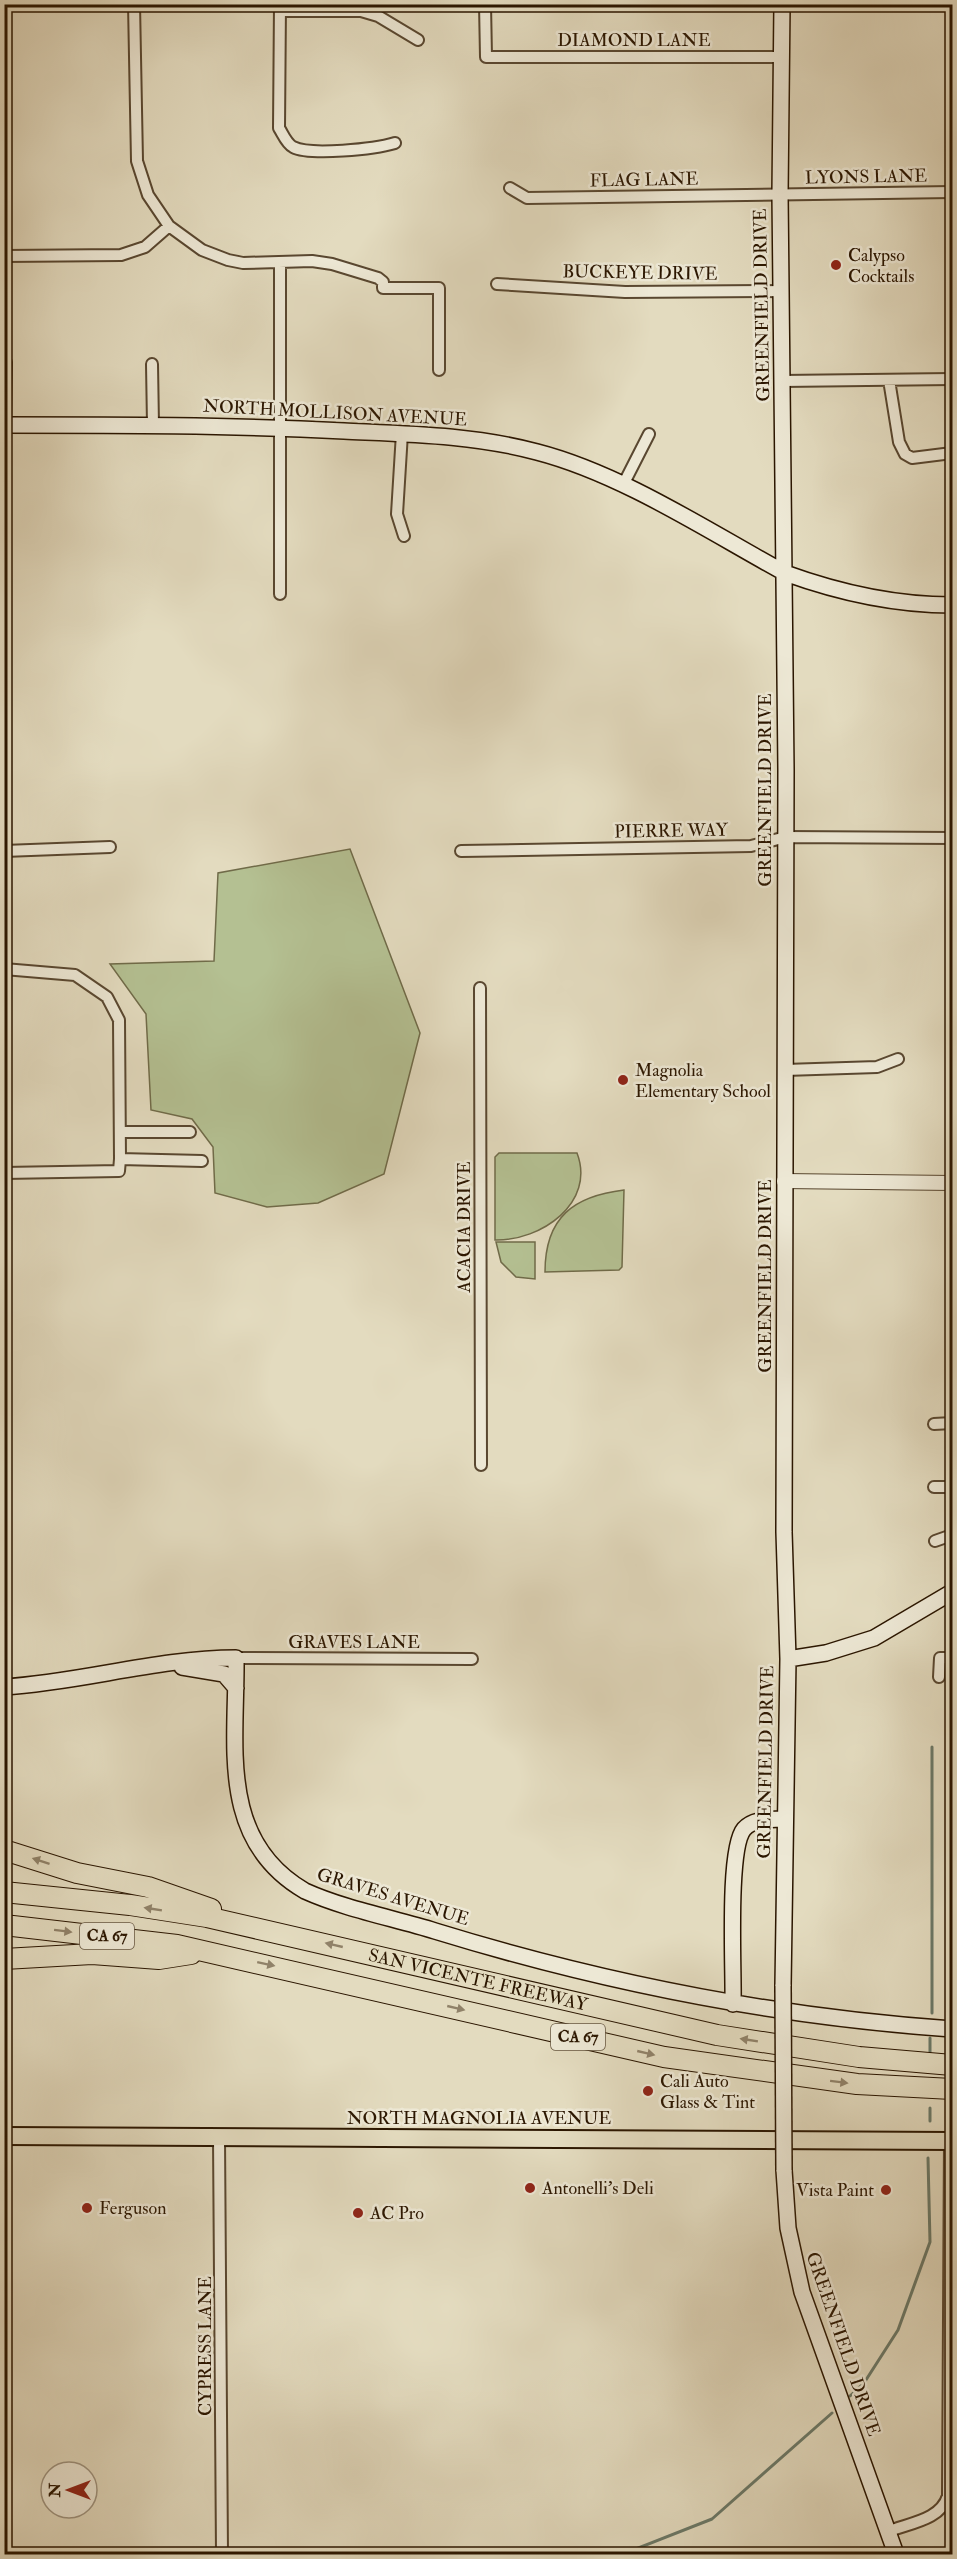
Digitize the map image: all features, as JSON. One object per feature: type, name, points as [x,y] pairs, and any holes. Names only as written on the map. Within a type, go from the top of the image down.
[{"type":"highway","points":[[4,1850],[77,1873],[148,1887],[273,1931]]},
{"type":"highway","name":"SAN VICENTE FREEWAY","points":[[4,1892],[130,1905],[273,1931],[717,2035],[859,2057],[952,2065]]},
{"type":"highway","name":"SAN VICENTE FREEWAY","points":[[4,1925],[177,1945],[664,2057],[857,2084],[952,2089]]},
{"type":"highway","points":[[4,1959],[92,1954],[159,1959],[209,1952]]},
{"type":"main road","name":"GREENFIELD DRIVE","points":[[782,4],[780,194],[786,837],[783,1181],[784,1532],[788,1659],[784,1819],[784,2170],[788,2228],[799,2281],[896,2554]]},
{"type":"main road","name":"NORTH MOLLISON AVENUE","points":[[5,425],[280,427],[402,433],[483,441],[538,452],[623,485],[785,573],[850,595],[887,602],[952,605]]},
{"type":"main road","points":[[788,1659],[826,1653],[874,1638],[952,1592]]},
{"type":"main road","points":[[4,1687],[79,1678],[176,1661],[236,1658]]},
{"type":"main road","name":"GRAVES AVENUE","points":[[236,1658],[236,1779],[244,1820],[264,1857],[298,1887],[321,1897],[476,1944],[621,1982],[733,2004],[895,2025],[952,2029]]},
{"type":"main road","points":[[176,1661],[183,1668],[224,1674],[236,1688]]},
{"type":"main road","points":[[733,2004],[735,1857],[739,1840],[746,1828],[754,1823],[784,1819]]},
{"type":"main road","name":"NORTH MAGNOLIA AVENUE","points":[[4,2136],[951,2141]]},
{"type":"street","points":[[134,4],[136,161],[148,195],[168,226],[190,243],[215,255],[243,263],[312,261],[332,264],[378,278],[383,282],[383,288],[439,288],[439,370]]},
{"type":"street","name":"DIAMOND LANE","points":[[485,4],[486,57],[783,57]]},
{"type":"street","points":[[395,143],[372,150],[302,150],[287,142],[279,128],[280,8],[361,11],[378,16],[418,39]]},
{"type":"street","name":"FLAG LANE","points":[[510,188],[527,198],[780,194]]},
{"type":"street","name":"LYONS LANE","points":[[780,194],[952,192]]},
{"type":"street","points":[[4,255],[121,255],[145,247],[168,226]]},
{"type":"street","points":[[280,263],[280,594]]},
{"type":"street","name":"BUCKEYE DRIVE","points":[[497,284],[625,292],[782,291]]},
{"type":"street","points":[[5,425],[6,363]]},
{"type":"street","points":[[152,364],[153,425]]},
{"type":"street","points":[[782,381],[952,379]]},
{"type":"street","points":[[889,380],[899,442],[905,454],[912,458],[952,453]]},
{"type":"street","points":[[402,433],[397,514],[404,536]]},
{"type":"street","points":[[623,485],[649,434]]},
{"type":"street","name":"PIERRE WAY","points":[[461,851],[751,846],[786,837],[952,838]]},
{"type":"street","points":[[4,851],[110,847]]},
{"type":"street","points":[[4,969],[75,975],[106,997],[119,1020],[120,1132],[119,1171],[4,1173]]},
{"type":"street","name":"ACACIA DRIVE","points":[[480,988],[481,1466]]},
{"type":"street","points":[[785,1070],[877,1067],[898,1059]]},
{"type":"street","points":[[120,1132],[190,1132]]},
{"type":"street","points":[[120,1159],[202,1161]]},
{"type":"street","points":[[783,1181],[952,1183]]},
{"type":"street","points":[[934,1424],[952,1423]]},
{"type":"street","points":[[934,1487],[952,1487]]},
{"type":"street","points":[[935,1541],[952,1535]]},
{"type":"street","name":"GRAVES LANE","points":[[236,1658],[472,1659]]},
{"type":"street","points":[[939,1677],[940,1658],[952,1658]]},
{"type":"street","name":"CYPRESS LANE","points":[[219,2138],[222,2554]]},
{"type":"street","points":[[887,2532],[935,2514],[944,2505],[948,2496],[951,2141]]},
{"type":"green space","points":[[350,849],[420,1033],[384,1174],[318,1203],[267,1207],[215,1193],[213,1147],[192,1119],[151,1110],[146,1014],[110,964],[214,961],[218,873]]},
{"type":"green space","points":[[499,1153],[577,1153],[581,1171],[579,1188],[572,1203],[560,1216],[530,1234],[513,1239],[495,1240],[495,1157]]},
{"type":"green space","points":[[624,1190],[622,1267],[619,1270],[545,1272],[550,1237],[557,1223],[566,1213],[577,1204],[591,1198]]},
{"type":"green space","points":[[496,1242],[535,1242],[535,1279],[516,1277],[501,1262]]},
{"type":"waterway","points":[[932,1747],[932,2013]]},
{"type":"waterway","points":[[930,2038],[930,2052]]},
{"type":"waterway","points":[[930,2108],[930,2121]]},
{"type":"waterway","points":[[850,2396],[864,2383],[898,2330],[930,2242],[928,2158]]},
{"type":"waterway","points":[[623,2554],[712,2519],[832,2413]]},
{"type":"place","name":"Calypso Cocktails","points":[[836,265]]},
{"type":"place","name":"Magnolia Elementary School","points":[[623,1080]]},
{"type":"place","name":"Cali Auto Glass & Tint","points":[[648,2091]]},
{"type":"place","name":"Antonelli's Deli","points":[[530,2188]]},
{"type":"place","name":"Vista Paint","points":[[886,2190]]},
{"type":"place","name":"Ferguson","points":[[87,2208]]},
{"type":"place","name":"AC Pro","points":[[358,2213]]}]
